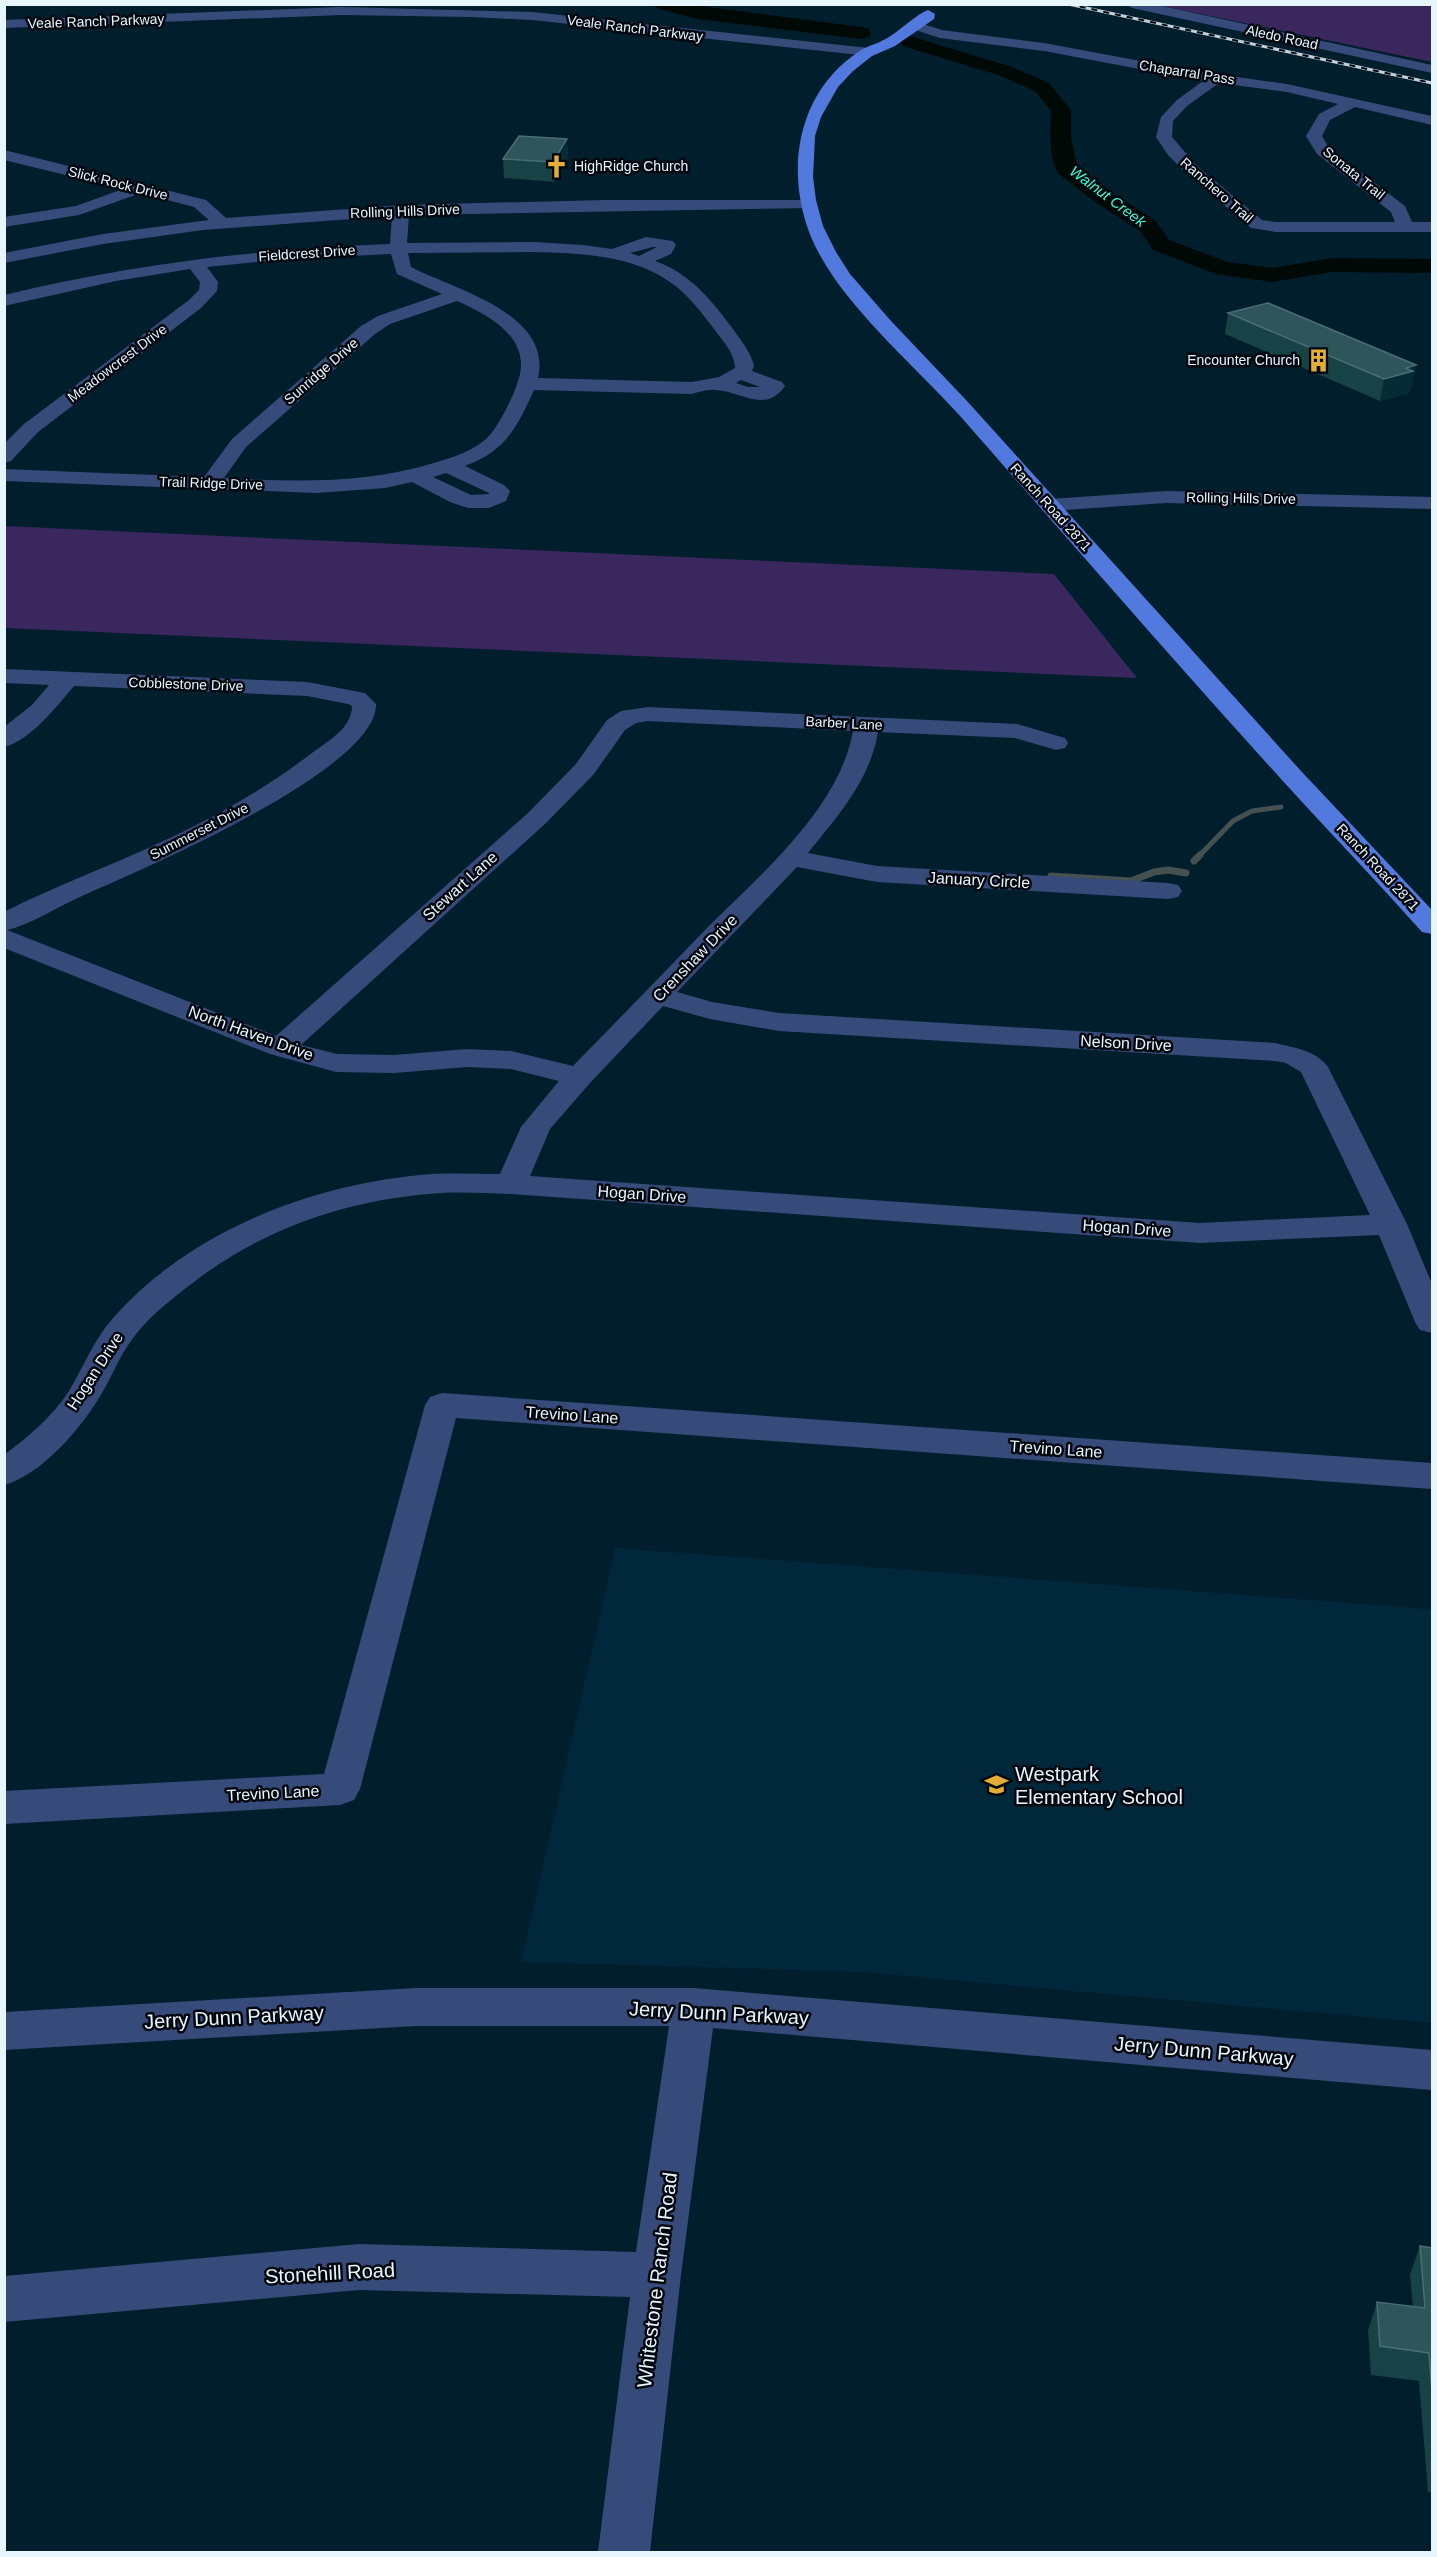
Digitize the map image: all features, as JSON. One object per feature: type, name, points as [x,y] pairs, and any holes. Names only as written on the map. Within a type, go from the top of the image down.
[{"type":"main road","name":"Ranch Road 2871","points":[[869,52],[868,46],[920,15],[934,11],[882,47],[869,52],[823,97],[809,125],[806,137],[808,203],[823,245],[842,276],[1295,778],[1432,926]]},
{"type":"street","name":"Aledo Road","points":[[1132,4],[1432,69]]},
{"type":"street","name":"Veale Ranch Parkway","points":[[4,24],[342,11],[471,13],[564,19],[869,52]]},
{"type":"street","name":"Chaparral Pass","points":[[914,25],[940,34]]},
{"type":"street","name":"Chaparral Pass","points":[[896,38],[916,34],[940,34],[1044,47],[1216,78],[1287,88],[1432,120]]},
{"type":"street","name":"Ranchero Trail","points":[[1216,78],[1182,104],[1166,120],[1164,137],[1174,152],[1190,168],[1257,224],[1276,227],[1432,227]]},
{"type":"street","name":"Sonata Trail","points":[[1356,102],[1336,110],[1318,122],[1314,136],[1323,151],[1399,210],[1405,227]]},
{"type":"street","name":"Slick Rock Drive","points":[[4,155],[200,202],[223,224]]},
{"type":"street","points":[[4,222],[79,210],[141,188]]},
{"type":"street","name":"Rolling Hills Drive","points":[[4,258],[117,236],[223,224],[401,210],[434,229],[808,203]]},
{"type":"street","points":[[398,248],[401,210]]},
{"type":"street","points":[[427,281],[434,229]]},
{"type":"street","name":"Fieldcrest Drive","points":[[4,302],[34,293],[195,264],[281,253],[398,248],[434,229],[612,255],[664,271],[694,292],[744,360],[745,366],[740,373]]},
{"type":"street","points":[[612,255],[639,243],[659,241],[667,245],[665,250],[639,262]]},
{"type":"street","name":"Trail Ridge Drive","points":[[4,475],[316,487],[379,484],[418,477],[465,460],[495,442],[527,384],[530,362],[525,344],[518,332],[500,315],[404,270],[398,248]]},
{"type":"street","name":"Meadowcrest Drive","points":[[4,457],[31,428],[195,304],[208,291],[209,282],[195,264]]},
{"type":"street","name":"Sunridge Drive","points":[[209,484],[239,443],[368,330],[384,320],[459,294]]},
{"type":"street","points":[[527,384],[668,388],[719,384],[746,393],[768,393],[775,386],[740,373],[719,384]]},
{"type":"street","points":[[418,477],[469,502],[483,503],[499,497],[500,491],[497,489],[448,466]]},
{"type":"street","name":"Rolling Hills Drive","points":[[1050,505],[1166,497],[1432,503]]},
{"type":"street","name":"Cobblestone Drive","points":[[4,676],[307,689],[356,698],[364,704]]},
{"type":"street","points":[[4,740],[41,710],[67,679]]},
{"type":"street","name":"Summerset Drive","points":[[4,923],[193,837],[282,787],[348,738],[363,718],[364,704]]},
{"type":"street","name":"Barber Lane","points":[[630,716],[648,714],[1017,731],[1056,743]]},
{"type":"street","name":"Stewart Lane","points":[[280,1048],[537,818],[585,769],[616,725],[630,716]]},
{"type":"street","name":"Crenshaw Drive","points":[[511,1184],[536,1126],[579,1077],[791,858],[843,789],[861,754],[867,724]]},
{"type":"street","name":"January Circle","points":[[791,858],[877,874],[1168,891]]},
{"type":"street","name":"North Haven Drive","points":[[4,938],[280,1048],[336,1063],[394,1064],[467,1058],[511,1060],[579,1077]]},
{"type":"street","name":"Nelson Drive","points":[[658,996],[710,1010],[779,1023],[1275,1052],[1296,1057],[1313,1067],[1391,1224],[1432,1322]]},
{"type":"street","name":"Hogan Drive","points":[[12,1458],[76,1405],[125,1325],[188,1268],[264,1224],[348,1196],[429,1184],[511,1184],[1200,1233],[1391,1224]]},
{"type":"street","name":"Trevino Lane","points":[[4,1808],[340,1789],[442,1406],[1432,1476]]},
{"type":"street","name":"Jerry Dunn Parkway","points":[[4,2031],[416,2007],[694,2007],[1432,2070]]},
{"type":"street","name":"Whitestone Ranch Road","points":[[624,2553],[657,2275],[694,2007]]},
{"type":"street","name":"Stonehill Road","points":[[4,2299],[359,2268],[657,2275]]},
{"type":"shaded area","points":[[1158,5],[1432,5],[1432,62]]},
{"type":"shaded area","points":[[5,526],[1054,574],[1137,678],[5,628]]},
{"type":"shaded area","name":"Westpark Elementary School","points":[[615,1548],[1432,1609],[1432,2023],[863,1972],[521,1962]]},
{"type":"building","points":[[519,136],[567,139],[553,162],[503,159]]},
{"type":"building","points":[[1268,303],[1416,365],[1406,368],[1413,371],[1384,379],[1228,313]]},
{"type":"building","points":[[1420,2246],[1432,2248],[1432,2393],[1429,2353],[1380,2346],[1377,2302],[1425,2308]]},
{"type":"waterway","name":"Walnut Creek","points":[[662,4],[697,13],[862,33]]},
{"type":"waterway","name":"Walnut Creek","points":[[910,42],[1005,71],[1042,87],[1061,110],[1060,137],[1067,169],[1106,199],[1148,226],[1161,245],[1224,269],[1272,275],[1332,265],[1432,266]]},
{"type":"waterway","points":[[1199,856],[1233,821],[1252,811],[1281,807]]},
{"type":"waterway","points":[[1194,861],[1199,856]]},
{"type":"waterway","points":[[1051,876],[1131,881],[1154,872],[1168,870],[1186,873]]},
{"type":"railway","points":[[1068,4],[1432,83]]},
{"type":"place","name":"HighRidge Church","points":[[556,166]]},
{"type":"place","name":"Encounter Church","points":[[1318,360]]},
{"type":"place","name":"Westpark Elementary School","points":[[997,1785]]}]
